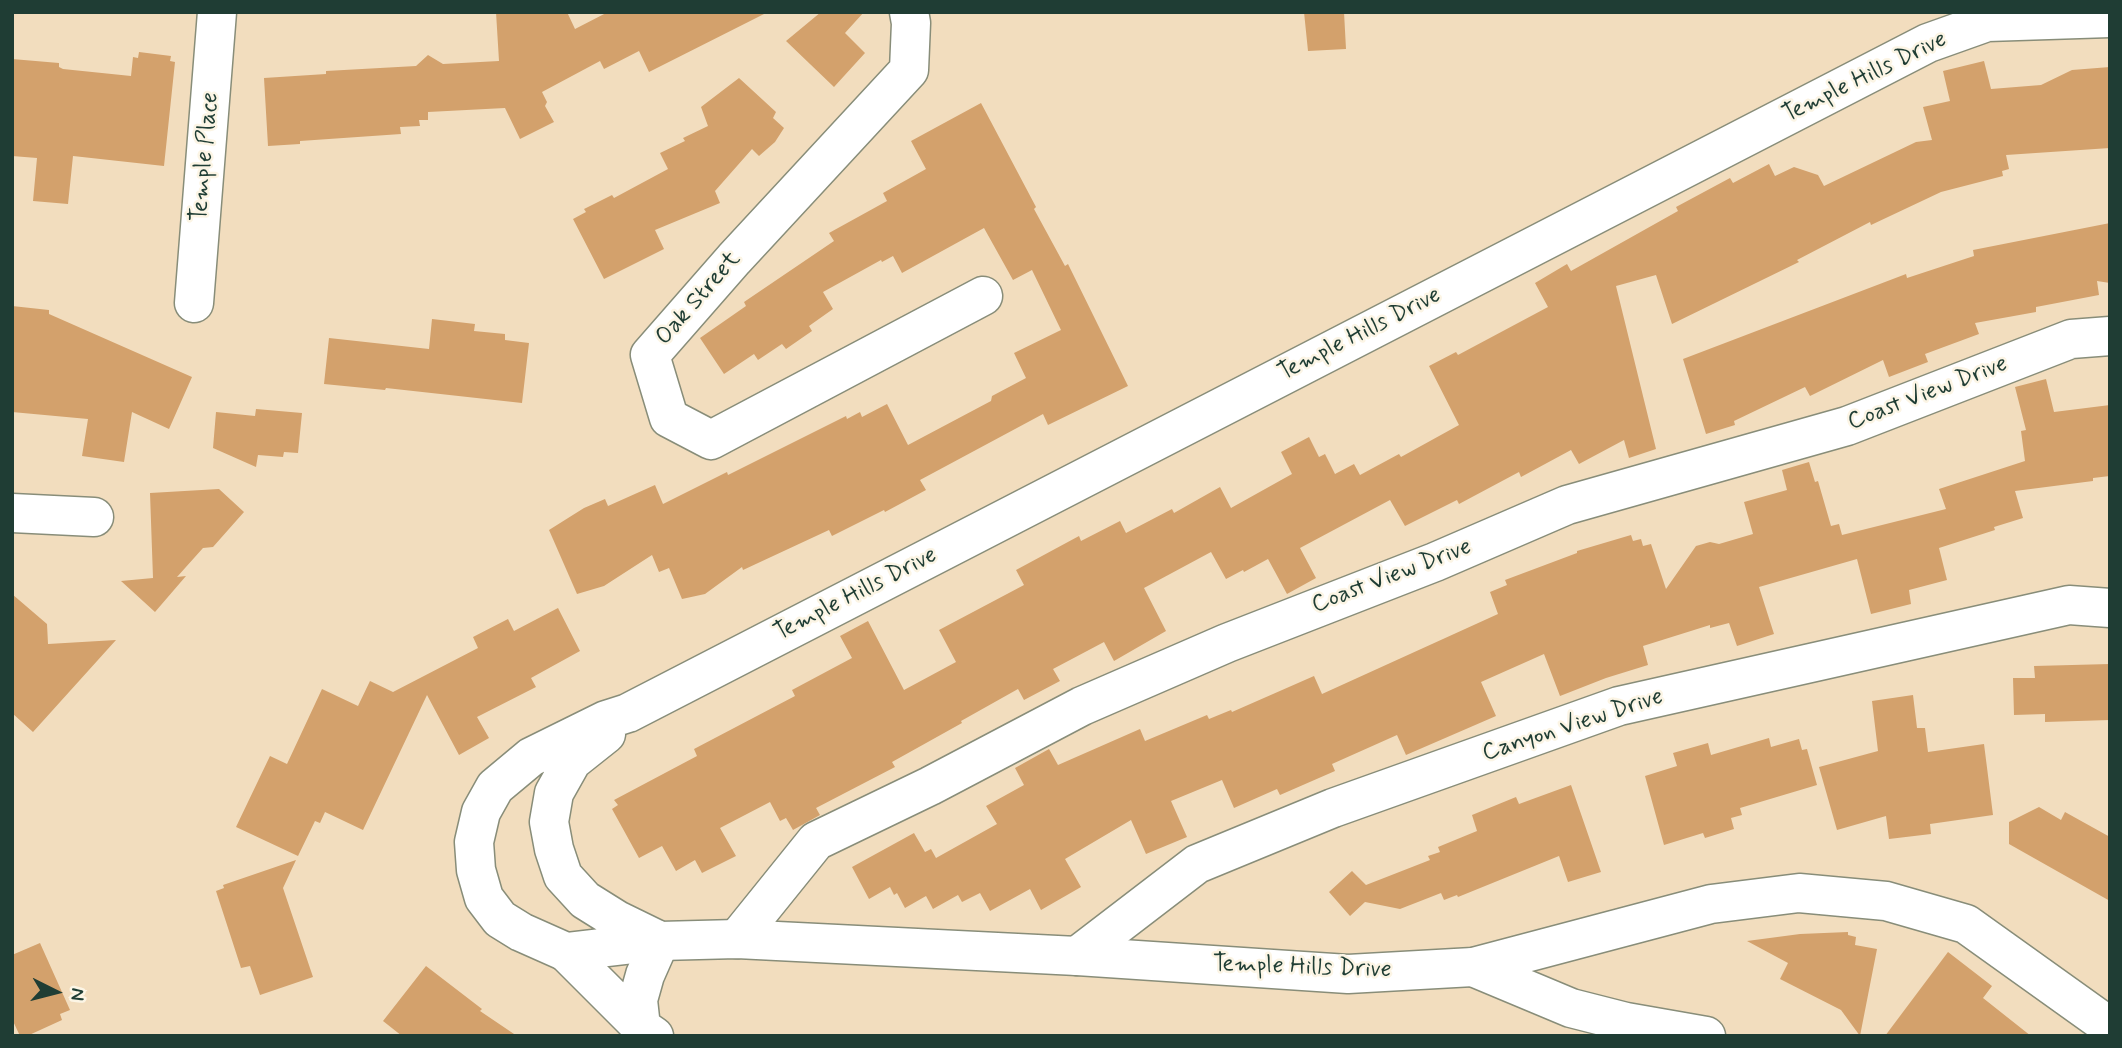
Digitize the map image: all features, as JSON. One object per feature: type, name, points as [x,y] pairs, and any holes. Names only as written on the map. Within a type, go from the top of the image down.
[{"type":"street","name":"Temple Place","points":[[194,303],[217,12]]},
{"type":"street","name":"Oak Street","points":[[909,12],[909,70],[734,258],[650,355],[669,418],[711,440],[983,296]]},
{"type":"street","name":"Temple Hills Drive","points":[[2110,18],[1987,22],[1928,43],[628,713],[606,720],[531,757],[495,787],[481,811],[474,842],[476,870],[484,898],[500,919],[521,932],[566,952],[660,941],[737,939],[1077,956],[1348,974],[1473,967],[1711,904],[1799,894],[1886,901],[1966,924],[2110,1027]]},
{"type":"street","name":"Coast View Drive","points":[[737,939],[816,841],[930,786],[1082,706],[1227,643],[1435,562],[1567,505],[1847,426],[2071,339],[2110,336]]},
{"type":"street","points":[[12,513],[94,517]]},
{"type":"street","name":"Canyon View Drive","points":[[1077,956],[1197,864],[1333,808],[1619,706],[2069,605],[2110,608]]},
{"type":"street","name":"Temple Hills Drive","points":[[628,713],[572,761],[554,793],[550,822],[554,849],[563,876],[585,900],[617,920],[660,941]]},
{"type":"street","points":[[647,1031],[638,1000],[645,975],[660,941]]},
{"type":"street","points":[[566,952],[647,1031]]},
{"type":"street","points":[[1473,967],[1571,1008],[1626,1022],[1706,1036]]},
{"type":"building","points":[[496,12],[567,12],[575,29],[608,12],[768,12],[649,72],[639,51],[604,69],[600,61],[542,92],[547,102],[545,106],[554,122],[520,139],[505,108],[428,112],[428,120],[419,120],[420,126],[400,127],[401,134],[300,141],[300,144],[268,146],[264,78],[416,66],[428,55],[443,64],[499,61]]},
{"type":"building","points":[[821,12],[864,12],[845,33],[865,53],[834,87],[786,41]]},
{"type":"building","points":[[1304,12],[1344,12],[1346,49],[1308,51]]},
{"type":"building","points":[[139,52],[171,56],[170,61],[175,62],[164,166],[73,156],[68,204],[33,201],[37,158],[12,156],[12,59],[59,63],[59,67],[63,69],[131,76],[133,57],[138,58]]},
{"type":"building","points":[[1984,61],[1991,89],[2041,85],[2072,70],[2110,67],[2110,148],[2006,155],[2009,169],[2002,171],[2003,176],[1941,192],[1871,225],[1870,222],[1797,260],[1799,262],[1672,324],[1656,275],[1616,286],[1656,449],[1629,458],[1624,440],[1579,464],[1571,450],[1521,477],[1519,472],[1459,504],[1457,500],[1405,526],[1390,500],[1300,548],[1316,578],[1287,594],[1268,559],[1226,579],[1211,552],[1144,588],[1166,631],[1114,661],[1104,642],[1053,669],[1060,681],[1024,700],[1018,689],[892,762],[895,767],[816,808],[820,815],[793,830],[786,818],[780,821],[770,802],[720,828],[736,856],[702,873],[695,860],[676,871],[662,846],[639,858],[612,809],[618,805],[614,800],[697,756],[694,749],[795,696],[792,690],[852,658],[840,636],[868,621],[904,690],[956,662],[939,630],[1024,585],[1016,570],[1079,536],[1081,541],[1120,521],[1126,533],[1172,509],[1174,513],[1220,487],[1231,508],[1292,474],[1281,452],[1309,437],[1319,457],[1325,454],[1335,474],[1354,464],[1360,475],[1399,454],[1401,457],[1459,425],[1429,366],[1456,352],[1458,355],[1548,307],[1535,283],[1567,264],[1571,271],[1678,211],[1676,207],[1730,178],[1733,183],[1769,164],[1775,176],[1794,167],[1818,175],[1824,186],[1916,142],[1932,140],[1923,107],[1950,101],[1943,71]]},
{"type":"building","points":[[739,78],[776,112],[773,118],[784,128],[775,142],[759,156],[752,149],[715,191],[720,203],[655,230],[664,249],[604,279],[573,219],[586,212],[584,209],[612,195],[614,198],[668,169],[660,153],[708,126],[701,107]]},
{"type":"building","points":[[981,103],[1036,207],[1034,209],[1065,266],[1068,264],[1128,386],[1048,425],[1043,414],[920,480],[926,490],[885,512],[884,510],[832,536],[829,530],[743,570],[742,567],[705,594],[682,599],[669,568],[659,572],[652,555],[604,586],[577,594],[549,530],[584,508],[605,499],[608,506],[655,485],[663,504],[846,416],[847,419],[860,412],[862,417],[887,404],[908,445],[991,401],[992,396],[1026,378],[1014,353],[1061,330],[1032,270],[1013,280],[984,228],[902,273],[893,256],[823,292],[833,309],[809,326],[812,331],[786,349],[782,344],[758,360],[754,354],[724,374],[700,338],[746,306],[744,302],[834,241],[829,233],[887,201],[883,193],[926,169],[911,141]]},
{"type":"building","points":[[2110,223],[2110,283],[2097,281],[2099,295],[2036,307],[2036,312],[1975,323],[1979,334],[1925,354],[1928,362],[1889,377],[1883,360],[1810,396],[1805,387],[1734,421],[1735,425],[1706,434],[1683,359],[1906,274],[1907,278],[1974,256],[1973,250]]},
{"type":"building","points":[[12,306],[49,310],[49,314],[192,377],[169,429],[132,412],[124,462],[82,456],[88,419],[12,412]]},
{"type":"building","points":[[432,319],[475,324],[474,331],[505,334],[505,340],[529,343],[522,403],[324,384],[329,338],[429,349]]},
{"type":"building","points":[[2046,379],[2054,412],[2110,405],[2110,476],[2093,478],[2093,481],[2015,491],[2023,518],[1939,548],[1947,580],[1909,590],[1911,604],[1871,614],[1857,559],[1759,587],[1774,634],[1737,646],[1729,623],[1710,628],[1710,625],[1643,646],[1648,665],[1560,696],[1544,654],[1481,682],[1496,716],[1406,755],[1397,735],[1332,764],[1335,771],[1280,795],[1277,789],[1234,808],[1222,780],[1171,801],[1187,837],[1146,854],[1131,820],[1065,859],[1081,887],[1041,910],[1030,889],[990,911],[980,893],[962,902],[958,895],[933,909],[926,896],[905,908],[897,893],[894,895],[890,887],[869,899],[852,867],[914,833],[925,852],[931,849],[936,858],[997,824],[986,806],[1024,785],[1015,768],[1049,749],[1058,765],[1140,729],[1145,741],[1207,715],[1209,719],[1231,710],[1232,712],[1314,676],[1322,694],[1498,614],[1490,592],[1507,585],[1505,580],[1577,551],[1631,535],[1633,541],[1641,539],[1643,546],[1651,544],[1666,589],[1696,546],[1710,542],[1719,544],[1753,534],[1744,502],[1787,490],[1782,470],[1809,462],[1815,482],[1818,481],[1831,526],[1839,524],[1842,535],[1946,509],[1939,489],[2025,461],[2021,431],[2026,430],[2015,387]]},
{"type":"building","points":[[256,409],[302,413],[298,453],[284,452],[283,457],[258,455],[256,467],[213,448],[216,412],[255,416]]},
{"type":"building","points":[[219,489],[244,512],[213,547],[203,548],[177,577],[186,576],[155,612],[121,581],[153,578],[150,493]]},
{"type":"building","points":[[12,594],[47,624],[48,644],[116,640],[33,732],[12,713]]},
{"type":"building","points":[[558,608],[580,651],[531,678],[536,687],[477,717],[489,738],[459,755],[427,695],[363,830],[325,812],[320,823],[315,821],[298,856],[236,827],[270,756],[287,764],[322,689],[358,706],[370,681],[393,692],[478,648],[473,637],[508,619],[514,631]]},
{"type":"building","points":[[2110,664],[2110,720],[2045,722],[2045,714],[2014,715],[2013,678],[2035,678],[2034,666]]},
{"type":"building","points":[[1913,695],[1917,728],[1925,728],[1928,752],[1984,744],[1993,815],[1930,824],[1931,834],[1889,839],[1886,816],[1837,830],[1819,767],[1878,751],[1872,701]]},
{"type":"building","points":[[1769,738],[1771,747],[1799,739],[1802,750],[1807,749],[1817,785],[1740,808],[1742,815],[1731,818],[1734,829],[1705,838],[1703,833],[1664,845],[1645,776],[1677,766],[1673,753],[1708,743],[1711,755]]},
{"type":"building","points":[[1571,785],[1601,872],[1568,882],[1559,856],[1458,897],[1457,895],[1444,900],[1441,893],[1400,909],[1365,902],[1350,916],[1329,892],[1352,871],[1366,885],[1430,860],[1428,856],[1440,852],[1438,847],[1477,831],[1472,815],[1516,797],[1519,804]]},
{"type":"building","points":[[2039,807],[2061,820],[2065,812],[2110,837],[2110,901],[2009,844],[2009,822]]},
{"type":"building","points":[[296,860],[283,888],[313,977],[260,995],[250,966],[241,968],[216,891],[224,888],[223,885]]},
{"type":"building","points":[[1848,932],[1848,935],[1856,937],[1855,945],[1877,949],[1860,1036],[1841,1010],[1780,979],[1788,963],[1747,941],[1800,934]]},
{"type":"building","points":[[40,943],[70,1010],[60,1014],[62,1020],[27,1036],[20,1036],[12,1019],[12,955]]},
{"type":"building","points":[[1948,952],[1992,986],[1983,998],[2031,1036],[1885,1036]]},
{"type":"building","points":[[426,966],[482,1009],[480,1011],[517,1036],[402,1036],[383,1021]]}]
